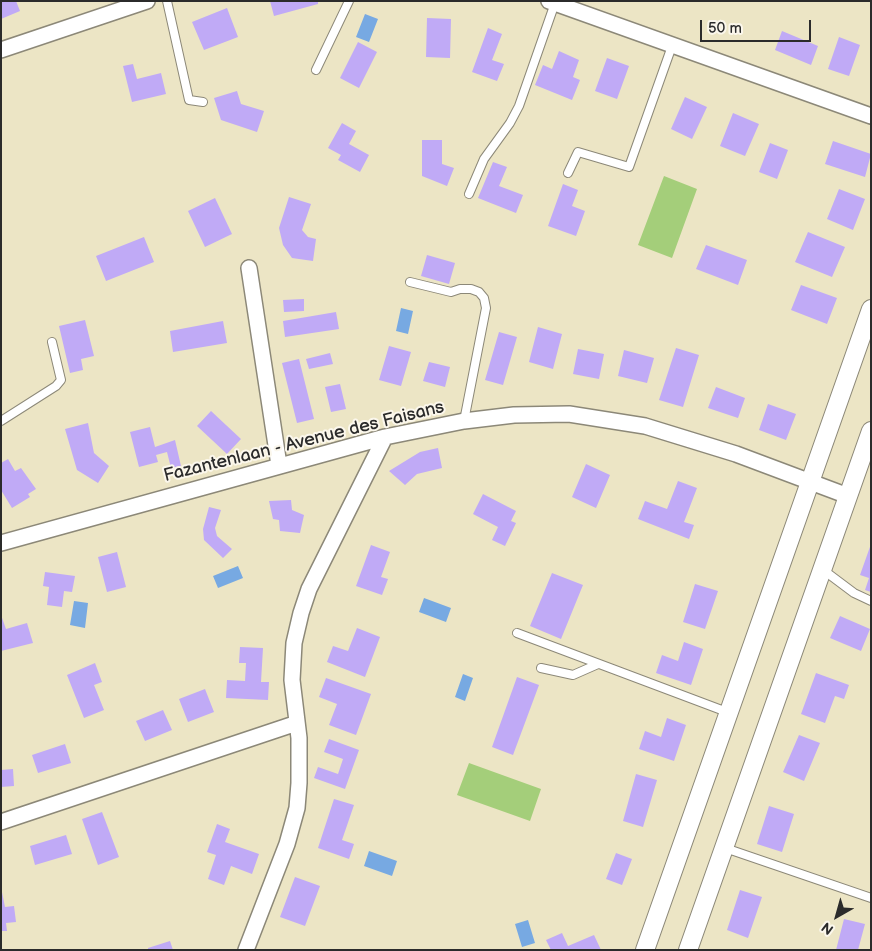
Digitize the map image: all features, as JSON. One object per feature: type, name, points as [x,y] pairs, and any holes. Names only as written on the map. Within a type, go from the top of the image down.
[{"type":"street","points":[[1,50],[147,1]]},
{"type":"street","points":[[552,2],[871,116]]},
{"type":"street","points":[[249,268],[279,465]]},
{"type":"street","points":[[644,950],[871,309]]},
{"type":"street","name":"Fazantenlaan - Avenue des Faisans","points":[[1,543],[385,437],[464,421],[514,415],[569,414],[646,426],[736,454],[848,496]]},
{"type":"street","points":[[688,950],[871,431]]},
{"type":"street","points":[[246,950],[287,844],[297,808],[299,783],[297,723],[292,664],[301,613],[310,589],[385,437]]},
{"type":"street","points":[[1,822],[297,723]]},
{"type":"lane","points":[[167,1],[189,100],[203,102]]},
{"type":"lane","points":[[316,70],[349,1]]},
{"type":"lane","points":[[469,194],[484,159],[510,123],[519,106],[552,2]]},
{"type":"lane","points":[[568,173],[578,152],[629,166],[672,46]]},
{"type":"lane","points":[[410,282],[451,292],[460,289],[471,289],[479,292],[484,298],[486,308],[464,421]]},
{"type":"lane","points":[[1,421],[56,386],[60,380],[52,342]]},
{"type":"lane","points":[[822,569],[854,593],[871,601]]},
{"type":"lane","points":[[517,633],[727,712]]},
{"type":"lane","points":[[541,668],[573,675],[598,664]]},
{"type":"lane","points":[[725,848],[871,898]]},
{"type":"green space","points":[[664,176],[697,189],[672,258],[638,245]]},
{"type":"green space","points":[[469,763],[541,789],[530,821],[457,795]]},
{"type":"water","points":[[365,14],[378,19],[369,42],[356,37]]},
{"type":"water","points":[[401,308],[413,311],[408,334],[396,331]]},
{"type":"water","points":[[238,566],[243,578],[218,588],[213,576]]},
{"type":"water","points":[[424,598],[451,608],[446,622],[419,612]]},
{"type":"water","points":[[74,601],[88,603],[85,628],[70,625]]},
{"type":"water","points":[[463,674],[473,678],[465,701],[455,697]]},
{"type":"water","points":[[369,851],[397,861],[392,876],[364,866]]},
{"type":"water","points":[[528,920],[535,943],[522,947],[515,924]]},
{"type":"building","points":[[1,1],[16,1],[20,11],[1,19]]},
{"type":"building","points":[[270,1],[318,1],[318,4],[274,16]]},
{"type":"building","points":[[227,8],[238,37],[204,50],[192,22]]},
{"type":"building","points":[[427,18],[451,19],[450,58],[426,57]]},
{"type":"building","points":[[488,28],[502,34],[492,60],[504,64],[497,81],[472,72]]},
{"type":"building","points":[[782,31],[818,46],[811,65],[775,50]]},
{"type":"building","points":[[839,37],[860,45],[849,76],[828,69]]},
{"type":"building","points":[[358,42],[377,52],[359,88],[340,78]]},
{"type":"building","points":[[559,51],[579,60],[573,77],[580,80],[572,100],[535,85],[543,65],[552,69]]},
{"type":"building","points":[[607,58],[629,66],[617,99],[595,91]]},
{"type":"building","points":[[133,64],[137,79],[161,73],[166,94],[132,102],[123,66]]},
{"type":"building","points":[[237,91],[241,104],[264,111],[257,132],[221,120],[214,98]]},
{"type":"building","points":[[685,97],[707,107],[692,139],[671,129]]},
{"type":"building","points":[[733,113],[759,124],[745,156],[720,146]]},
{"type":"building","points":[[342,123],[356,131],[349,144],[369,155],[360,172],[338,160],[341,155],[328,148]]},
{"type":"building","points":[[422,140],[442,140],[442,164],[454,168],[447,186],[422,176]]},
{"type":"building","points":[[833,141],[871,154],[865,177],[825,164]]},
{"type":"building","points":[[770,143],[788,150],[777,179],[759,172]]},
{"type":"building","points":[[493,162],[507,167],[499,186],[523,195],[516,213],[478,198]]},
{"type":"building","points":[[563,184],[578,190],[572,206],[585,211],[576,236],[548,226]]},
{"type":"building","points":[[839,189],[865,199],[853,230],[827,219]]},
{"type":"building","points":[[289,197],[311,204],[302,230],[308,237],[316,239],[313,261],[292,258],[283,245],[279,228]]},
{"type":"building","points":[[215,198],[232,234],[205,247],[188,211]]},
{"type":"building","points":[[808,232],[845,247],[832,277],[795,262]]},
{"type":"building","points":[[144,237],[154,262],[106,281],[96,256]]},
{"type":"building","points":[[706,245],[747,260],[738,285],[696,269]]},
{"type":"building","points":[[427,255],[455,263],[449,284],[421,276]]},
{"type":"building","points":[[801,285],[837,298],[827,324],[791,310]]},
{"type":"building","points":[[304,299],[304,311],[284,312],[283,300]]},
{"type":"building","points":[[336,312],[339,329],[285,337],[283,321]]},
{"type":"building","points":[[85,320],[94,356],[81,359],[83,370],[70,373],[59,326]]},
{"type":"building","points":[[223,321],[227,343],[173,352],[170,331]]},
{"type":"building","points":[[538,327],[562,334],[553,369],[529,362]]},
{"type":"building","points":[[499,332],[517,337],[503,385],[485,380]]},
{"type":"building","points":[[389,346],[411,352],[401,386],[379,380]]},
{"type":"building","points":[[676,348],[699,355],[683,407],[659,400]]},
{"type":"building","points":[[578,349],[604,354],[599,379],[573,374]]},
{"type":"building","points":[[624,350],[654,358],[647,383],[618,376]]},
{"type":"building","points":[[330,353],[333,364],[309,369],[306,359]]},
{"type":"building","points":[[299,359],[314,419],[297,423],[282,363]]},
{"type":"building","points":[[429,362],[450,367],[445,387],[423,381]]},
{"type":"building","points":[[340,384],[346,409],[331,412],[325,387]]},
{"type":"building","points":[[716,387],[745,398],[738,418],[708,408]]},
{"type":"building","points":[[768,404],[796,414],[786,440],[759,430]]},
{"type":"building","points":[[211,411],[241,439],[227,454],[197,426]]},
{"type":"building","points":[[88,423],[94,453],[109,466],[98,483],[77,470],[65,429]]},
{"type":"building","points":[[150,427],[155,447],[175,440],[181,466],[171,468],[167,452],[156,455],[158,462],[139,467],[130,432]]},
{"type":"building","points":[[438,448],[442,468],[417,474],[405,485],[389,471],[420,452]]},
{"type":"building","points":[[8,459],[15,471],[21,468],[36,489],[28,494],[30,497],[12,508],[1,490],[1,463]]},
{"type":"building","points":[[586,464],[610,475],[596,508],[572,497]]},
{"type":"building","points":[[678,481],[697,488],[684,522],[694,525],[689,539],[638,519],[645,501],[667,509]]},
{"type":"building","points":[[483,494],[516,511],[511,521],[516,523],[505,546],[492,540],[498,527],[473,514]]},
{"type":"building","points":[[291,500],[292,510],[304,515],[300,533],[280,531],[279,520],[273,519],[269,501]]},
{"type":"building","points":[[209,507],[221,510],[215,528],[217,536],[232,549],[223,558],[204,540],[203,529]]},
{"type":"building","points":[[871,544],[871,592],[865,590],[869,578],[860,575]]},
{"type":"building","points":[[371,545],[390,552],[381,577],[388,579],[382,595],[356,586]]},
{"type":"building","points":[[117,552],[126,587],[107,592],[98,557]]},
{"type":"building","points":[[45,572],[75,576],[72,592],[64,591],[62,607],[47,605],[49,587],[43,586]]},
{"type":"building","points":[[552,573],[583,585],[561,639],[530,626]]},
{"type":"building","points":[[695,584],[718,591],[705,629],[683,622]]},
{"type":"building","points":[[1,615],[6,629],[27,623],[33,643],[1,651]]},
{"type":"building","points":[[840,616],[870,629],[861,651],[830,638]]},
{"type":"building","points":[[357,628],[380,637],[365,677],[327,662],[333,646],[348,651]]},
{"type":"building","points":[[684,642],[703,649],[691,685],[656,673],[662,655],[678,661]]},
{"type":"building","points":[[240,647],[263,648],[261,682],[269,682],[268,700],[226,698],[227,680],[245,681],[246,663],[239,663]]},
{"type":"building","points":[[95,663],[102,682],[94,685],[104,710],[84,718],[67,675]]},
{"type":"building","points":[[816,673],[849,685],[844,699],[835,696],[825,723],[801,714]]},
{"type":"building","points":[[517,677],[539,685],[513,755],[492,747]]},
{"type":"building","points":[[326,678],[371,694],[356,735],[329,725],[337,704],[319,697]]},
{"type":"building","points":[[205,689],[214,712],[188,722],[179,699]]},
{"type":"building","points":[[163,710],[172,730],[145,741],[136,721]]},
{"type":"building","points":[[667,718],[686,725],[674,761],[639,749],[645,731],[661,737]]},
{"type":"building","points":[[799,735],[820,743],[804,781],[783,772]]},
{"type":"building","points":[[329,739],[359,750],[345,789],[314,778],[318,767],[338,774],[343,759],[324,752]]},
{"type":"building","points":[[65,744],[71,763],[38,773],[32,755]]},
{"type":"building","points":[[13,769],[14,786],[1,787],[1,770]]},
{"type":"building","points":[[636,774],[657,780],[643,827],[623,821]]},
{"type":"building","points":[[334,799],[354,805],[342,840],[354,844],[349,859],[318,848]]},
{"type":"building","points":[[769,806],[794,814],[782,852],[757,844]]},
{"type":"building","points":[[102,812],[119,857],[98,865],[82,819]]},
{"type":"building","points":[[217,824],[230,829],[225,842],[259,854],[252,874],[231,866],[224,885],[208,879],[216,855],[207,852]]},
{"type":"building","points":[[66,835],[72,854],[35,865],[30,846]]},
{"type":"building","points":[[616,853],[632,859],[622,885],[606,879]]},
{"type":"building","points":[[295,877],[320,886],[305,926],[280,917]]},
{"type":"building","points":[[1,887],[5,907],[14,906],[16,922],[6,923],[7,931],[1,931]]},
{"type":"building","points":[[740,890],[762,897],[748,938],[727,930]]},
{"type":"building","points":[[844,919],[865,924],[858,950],[836,950]]},
{"type":"building","points":[[562,933],[568,946],[594,935],[601,950],[551,950],[546,940]]},
{"type":"building","points":[[170,941],[173,950],[148,950],[148,948]]}]
